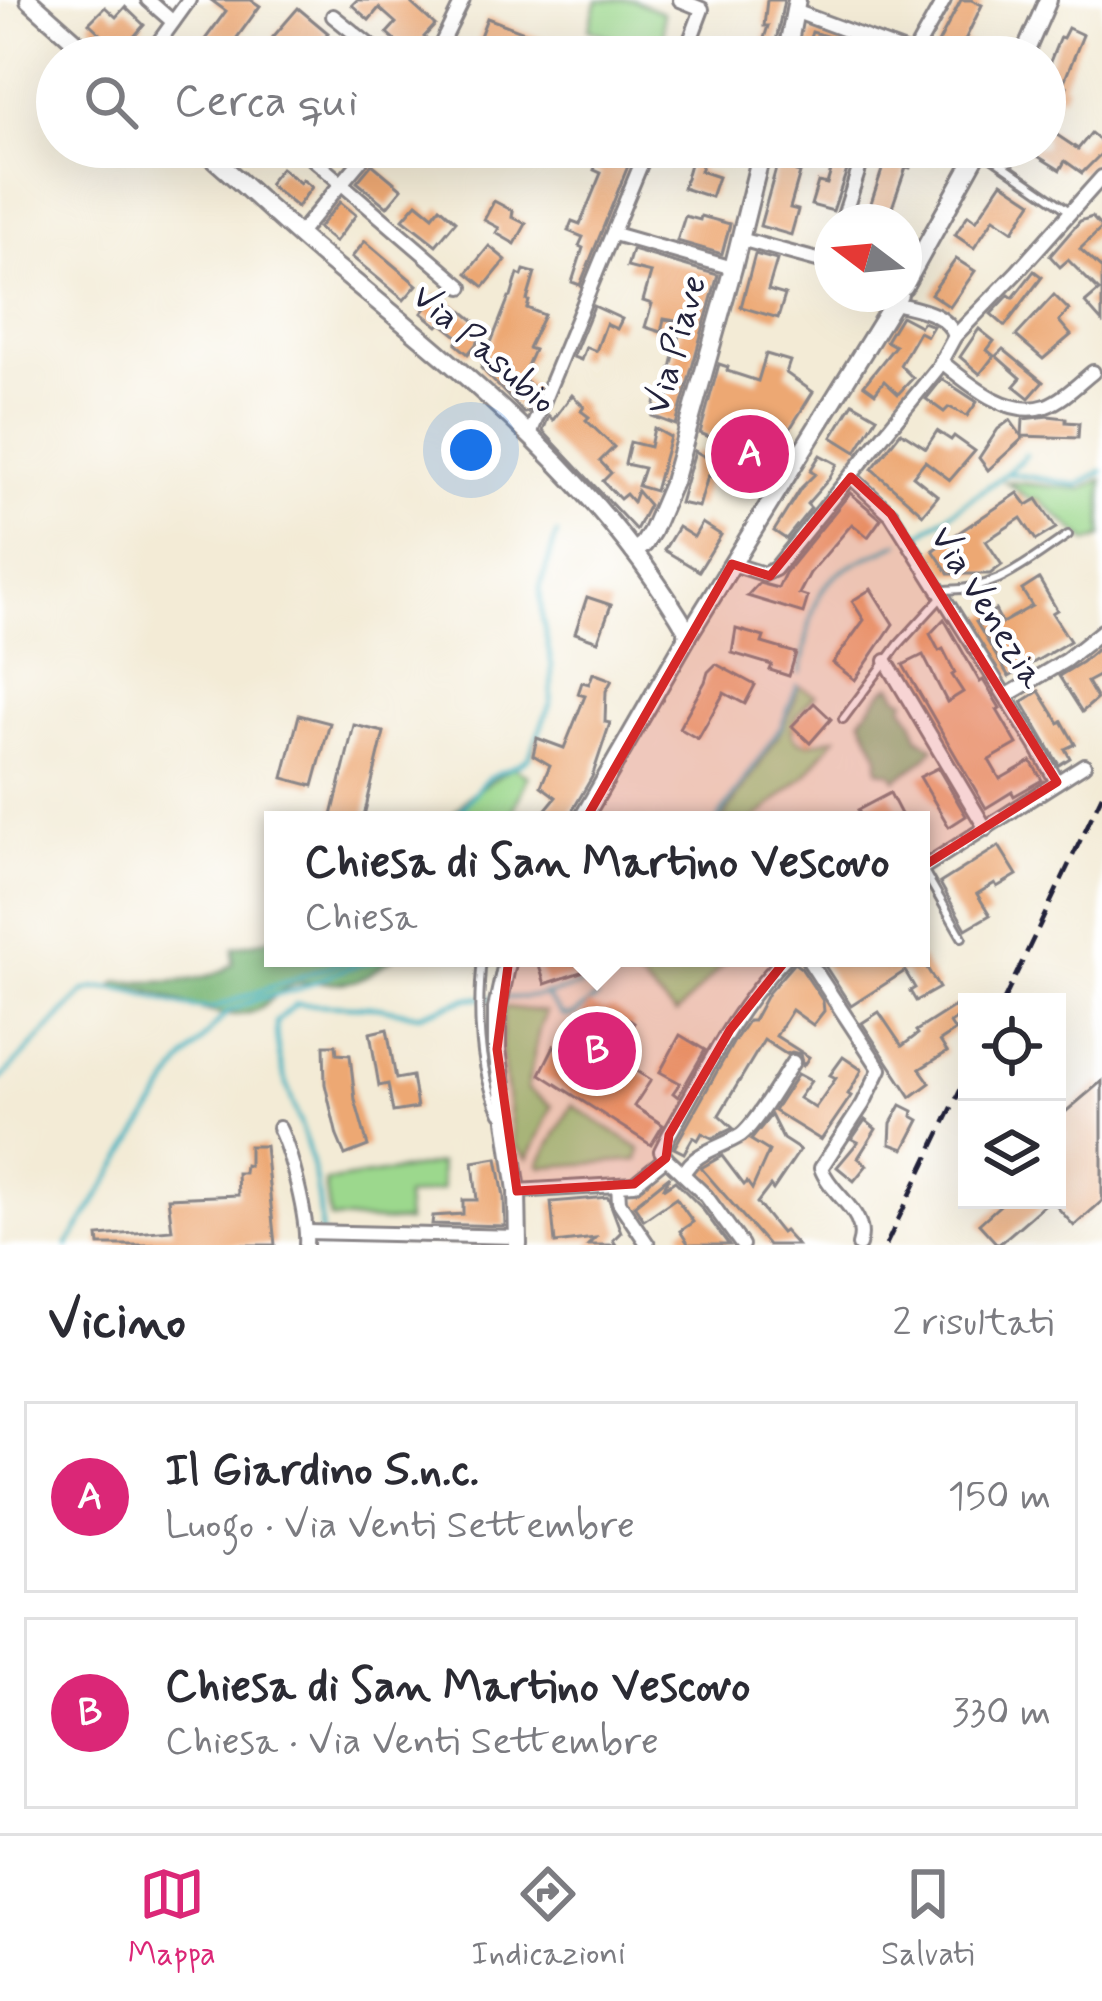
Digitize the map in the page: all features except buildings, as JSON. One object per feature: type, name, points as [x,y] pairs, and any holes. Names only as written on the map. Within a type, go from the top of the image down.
[{"type":"street","points":[[29,0],[69,36]]},
{"type":"street","points":[[148,0],[173,22]]},
{"type":"street","points":[[163,36],[189,0]]},
{"type":"street","points":[[445,36],[463,0]]},
{"type":"street","points":[[680,0],[702,9],[691,36]]},
{"type":"street","points":[[924,36],[944,0]]},
{"type":"street","points":[[1033,36],[1048,0]]},
{"type":"street","points":[[791,36],[797,6],[867,36]]},
{"type":"street","points":[[333,16],[358,36]]},
{"type":"street","name":"Via Pasubio","points":[[223,168],[472,380],[556,459],[634,552],[689,634]]},
{"type":"street","points":[[325,168],[462,287]]},
{"type":"street","points":[[298,236],[355,168]]},
{"type":"street","points":[[530,434],[640,168]]},
{"type":"street","name":"Via Piave","points":[[634,552],[652,531],[673,482],[758,168]]},
{"type":"street","points":[[848,204],[859,168]]},
{"type":"street","points":[[922,252],[969,168]]},
{"type":"street","points":[[732,564],[764,574],[775,569],[942,362],[955,337],[1102,177]]},
{"type":"street","points":[[614,234],[734,268]]},
{"type":"street","points":[[740,239],[814,257]]},
{"type":"street","points":[[922,309],[948,322],[955,337]]},
{"type":"street","points":[[587,811],[689,634],[887,312]]},
{"type":"street","points":[[942,362],[997,401],[1036,408],[1063,398],[1093,372]]},
{"type":"street","name":"Via Venezia","points":[[851,477],[891,514],[1057,782]]},
{"type":"street","points":[[1006,696],[1066,660],[1102,631]]},
{"type":"street","points":[[886,661],[986,829]]},
{"type":"street","points":[[930,863],[1084,765]]},
{"type":"street","points":[[278,1128],[292,1159],[307,1238],[338,1231],[375,1239],[518,1241],[517,1191],[497,1049],[497,1009],[506,967]]},
{"type":"street","points":[[742,1245],[661,1151],[730,1030],[776,967]]},
{"type":"street","points":[[813,967],[880,1069],[821,1168],[825,1180],[858,1218],[859,1245]]},
{"type":"street","points":[[684,1173],[688,1164],[744,1133],[794,1062]]},
{"type":"street","points":[[517,1191],[634,1184],[666,1158]]},
{"type":"street","points":[[618,1185],[619,1202],[648,1245]]},
{"type":"lane","points":[[1008,168],[1071,212]]},
{"type":"lane","points":[[843,719],[942,592],[987,586],[1068,535]]},
{"type":"lane","points":[[930,883],[962,937]]},
{"type":"lane","points":[[481,967],[484,1065],[492,1098],[509,1127]]},
{"type":"highlighted area","points":[[851,477],[891,514],[1057,782],[798,945],[730,1030],[669,1135],[666,1158],[634,1184],[517,1191],[497,1049],[510,951],[732,564],[770,576]]},
{"type":"green space","points":[[597,0],[633,0],[663,12],[664,36],[608,36],[589,29]]},
{"type":"green space","points":[[1102,479],[1102,537],[1088,542],[1037,498],[1032,501],[1006,482],[1082,489]]},
{"type":"green space","points":[[892,685],[906,700],[903,706],[918,737],[934,748],[896,780],[891,773],[878,770],[878,754],[861,718]]},
{"type":"green space","points":[[799,686],[816,695],[795,720],[796,739],[808,743],[836,737],[804,777],[764,811],[728,811],[776,739]]},
{"type":"green space","points":[[513,767],[528,776],[513,811],[456,811],[470,795]]},
{"type":"green space","points":[[264,940],[264,967],[380,967],[353,981],[289,987],[256,1011],[235,1015],[138,989],[111,988],[118,982],[207,976],[233,964],[233,948]]},
{"type":"green space","points":[[638,967],[720,967],[676,1014],[633,973]]},
{"type":"green space","points":[[504,1007],[546,1012],[527,1089],[552,1106],[528,1159],[514,1145],[501,1048]]},
{"type":"green space","points":[[572,1105],[640,1149],[638,1160],[542,1167],[539,1164]]},
{"type":"green space","points":[[439,1164],[442,1190],[405,1197],[407,1222],[330,1219],[325,1182]]},
{"type":"waterway","points":[[1007,473],[1026,455]]},
{"type":"waterway","points":[[911,538],[1007,473],[1078,485],[1102,471]]},
{"type":"waterway","points":[[460,811],[485,781],[529,757],[551,702],[552,666],[540,588],[557,534]]},
{"type":"waterway","points":[[800,673],[811,617],[824,588],[848,567],[899,543]]},
{"type":"waterway","points":[[723,811],[781,727],[797,686]]},
{"type":"waterway","points":[[0,1080],[85,991],[131,991],[180,1005],[213,1008],[327,967]]},
{"type":"waterway","points":[[68,1245],[181,1065],[227,1012],[350,967]]},
{"type":"waterway","points":[[504,998],[566,990],[609,967]]},
{"type":"waterway","points":[[544,994],[563,1016],[574,1015],[597,998]]},
{"type":"waterway","points":[[321,1245],[315,1180],[282,1067],[276,1022],[296,1004],[378,1007],[419,1015],[469,998],[492,998]]},
{"type":"railway","points":[[1007,993],[1102,795]]},
{"type":"railway","points":[[886,1245],[958,1095]]},
{"type":"place","name":"Il Giardino S.n.c.","points":[[750,454]]},
{"type":"place","name":"Chiesa di San Martino Vescovo","points":[[597,1051]]}]
